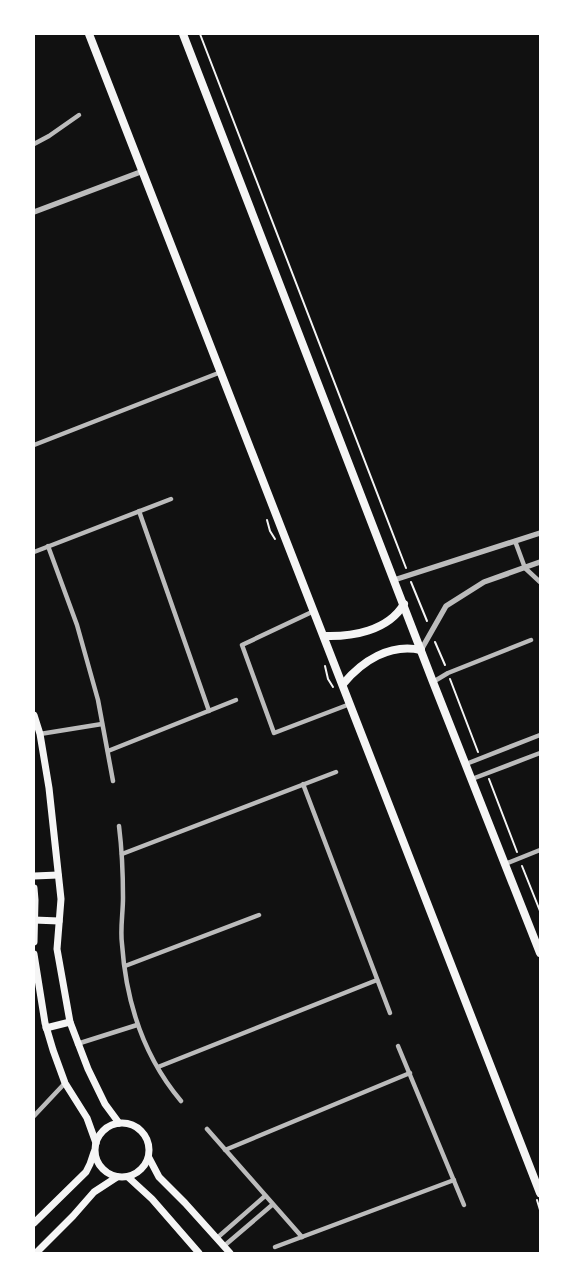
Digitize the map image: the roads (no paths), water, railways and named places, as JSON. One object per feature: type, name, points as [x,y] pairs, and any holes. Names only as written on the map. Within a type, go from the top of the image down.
[{"type":"main road","points":[[89,34],[540,1193]]},
{"type":"main road","points":[[183,34],[433,682],[539,948]]},
{"type":"main road","points":[[324,636],[357,634],[374,628],[399,611],[404,604]]},
{"type":"main road","points":[[343,684],[354,671],[368,660],[381,654],[398,649],[412,648],[421,650]]},
{"type":"main road","points":[[34,715],[40,734],[49,788],[61,899],[57,949],[70,1022],[77,1044],[105,1104],[119,1123]]},
{"type":"main road","points":[[34,876],[58,875]]},
{"type":"main road","points":[[34,888],[34,942]]},
{"type":"main road","points":[[34,920],[59,921]]},
{"type":"main road","points":[[34,954],[46,1028],[65,1084],[87,1118],[95,1146],[95,1156],[101,1167],[111,1175],[128,1177],[141,1170],[149,1158]]},
{"type":"main road","points":[[46,1028],[70,1022]]},
{"type":"main road","points":[[34,1223],[86,1172],[98,1137],[107,1127],[119,1123],[132,1125],[144,1132],[149,1144],[149,1158],[159,1177],[230,1253]]},
{"type":"main road","points":[[36,1253],[94,1192],[117,1177]]},
{"type":"main road","points":[[128,1177],[152,1199],[200,1253]]},
{"type":"street","points":[[34,144],[79,115]]},
{"type":"street","points":[[34,212],[142,171]]},
{"type":"street","points":[[34,445],[221,372]]},
{"type":"street","points":[[34,552],[171,498]]},
{"type":"street","points":[[139,511],[209,711]]},
{"type":"street","points":[[394,580],[540,533]]},
{"type":"street","points":[[515,541],[525,568],[540,582]]},
{"type":"street","points":[[48,546],[77,625],[98,700],[113,781]]},
{"type":"street","points":[[421,650],[446,606],[484,582],[540,562]]},
{"type":"street","points":[[314,611],[242,645],[274,733],[350,704]]},
{"type":"street","points":[[433,682],[448,673],[531,640]]},
{"type":"street","points":[[108,751],[236,700]]},
{"type":"street","points":[[40,734],[102,724]]},
{"type":"street","points":[[466,764],[540,735]]},
{"type":"street","points":[[472,779],[540,753]]},
{"type":"street","points":[[122,854],[336,772]]},
{"type":"street","points":[[303,784],[390,1012]]},
{"type":"street","points":[[119,826],[122,854],[122,943],[130,999],[137,1025],[148,1049],[170,1088],[181,1101]]},
{"type":"street","points":[[505,864],[540,850]]},
{"type":"street","points":[[125,966],[259,915]]},
{"type":"street","points":[[158,1067],[377,980]]},
{"type":"street","points":[[77,1044],[137,1025]]},
{"type":"street","points":[[398,1046],[464,1205]]},
{"type":"street","points":[[225,1150],[410,1073]]},
{"type":"street","points":[[34,1116],[65,1084]]},
{"type":"street","points":[[207,1129],[302,1237]]},
{"type":"street","points":[[275,1247],[454,1180]]},
{"type":"street","points":[[216,1238],[265,1196]]},
{"type":"street","points":[[224,1246],[272,1205]]}]
